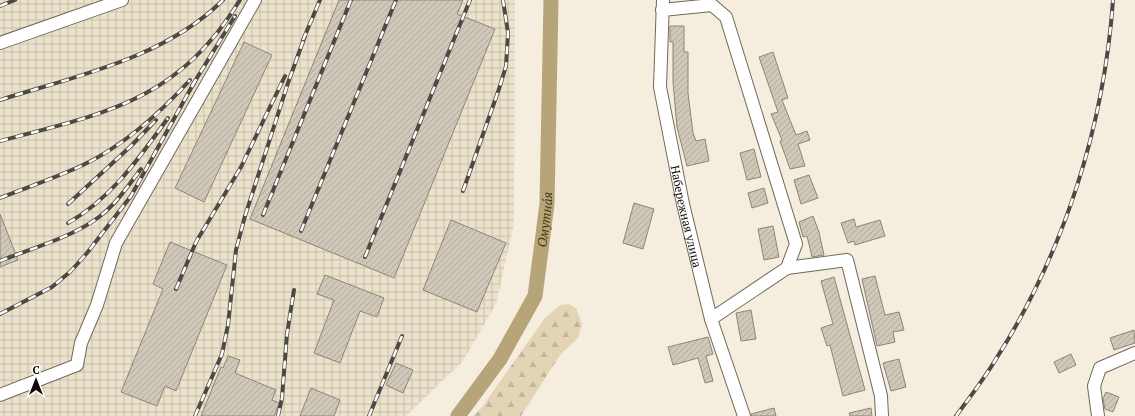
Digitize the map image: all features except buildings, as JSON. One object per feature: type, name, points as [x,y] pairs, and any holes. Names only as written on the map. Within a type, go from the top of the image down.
[{"type":"street","points":[[0,43],[122,0]]},
{"type":"street","points":[[0,395],[77,365],[81,343],[97,306],[116,244],[255,0]]},
{"type":"street","points":[[662,5],[712,5],[726,17],[796,244],[787,268]]},
{"type":"street","name":"Набережная улица","points":[[662,5],[660,87],[683,204],[711,318],[744,416]]},
{"type":"street","points":[[711,318],[787,268],[847,260],[881,396],[882,416]]},
{"type":"street","points":[[1098,416],[1094,386],[1100,368],[1135,353]]},
{"type":"shaded area","points":[[0,0],[515,0],[514,224],[496,304],[463,361],[406,416],[0,416]]},
{"type":"green space","points":[[569,304],[576,308],[582,324],[578,338],[560,355],[521,416],[473,416],[482,407],[545,318],[560,305]]},
{"type":"waterway","name":"Омутна́я","points":[[458,416],[500,359],[535,296],[547,204],[551,0]]},
{"type":"railway","points":[[0,6],[15,0]]},
{"type":"railway","points":[[0,100],[89,73],[147,51],[174,37],[200,20],[223,0]]},
{"type":"railway","points":[[0,141],[107,111],[137,98],[165,82],[191,61],[216,34],[240,0]]},
{"type":"railway","points":[[303,40],[320,0]]},
{"type":"railway","points":[[263,215],[351,0]]},
{"type":"railway","points":[[301,231],[396,0]]},
{"type":"railway","points":[[365,257],[470,0]]},
{"type":"railway","points":[[463,191],[506,66],[508,33],[503,0]]},
{"type":"railway","points":[[956,416],[987,374],[1020,318],[1042,276],[1061,232],[1077,187],[1090,141],[1108,48],[1113,0]]},
{"type":"railway","points":[[192,86],[235,16]]},
{"type":"railway","points":[[195,416],[222,354],[228,325],[236,250],[245,216],[288,83],[305,36]]},
{"type":"railway","points":[[176,289],[196,242],[241,167],[285,76]]},
{"type":"railway","points":[[0,198],[54,178],[100,156],[142,127],[190,80]]},
{"type":"railway","points":[[0,314],[52,287],[71,271],[87,253],[131,196],[195,81]]},
{"type":"railway","points":[[68,223],[98,202],[124,176],[168,118]]},
{"type":"railway","points":[[68,204],[131,146],[156,120]]},
{"type":"railway","points":[[0,261],[64,237],[99,217],[122,194],[141,169]]},
{"type":"railway","points":[[278,416],[282,398],[287,334],[294,290]]},
{"type":"railway","points":[[369,416],[402,336]]}]
